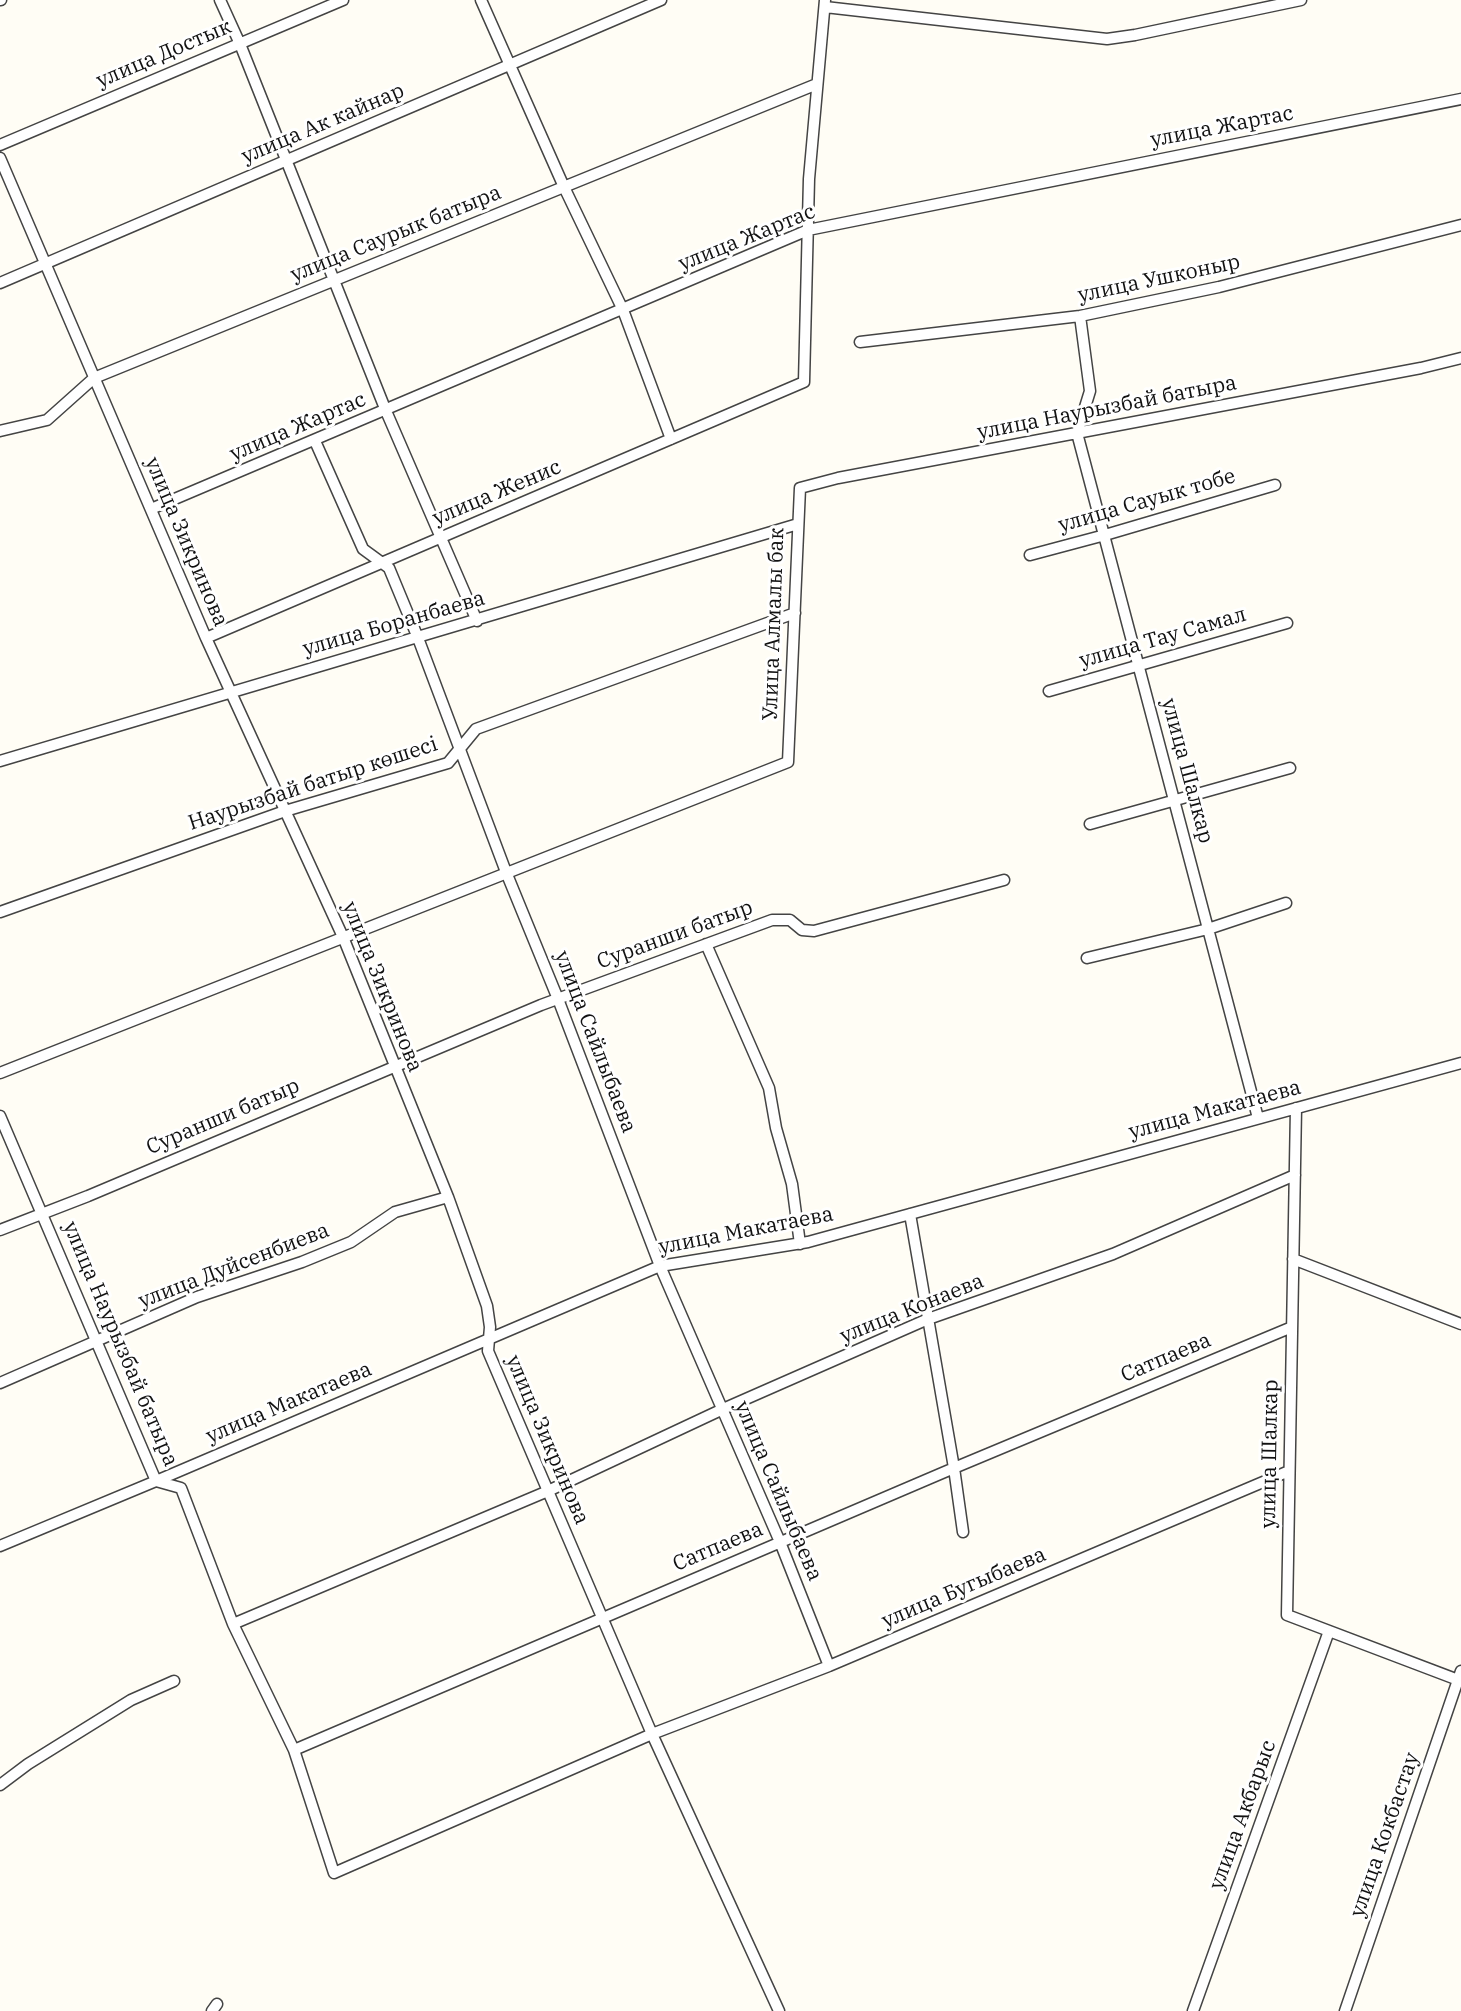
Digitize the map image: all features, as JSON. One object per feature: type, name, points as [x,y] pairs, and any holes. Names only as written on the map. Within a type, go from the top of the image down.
[{"type":"street","points":[[220,0],[240,44],[386,411],[477,621]]},
{"type":"street","name":"улица Достык","points":[[0,145],[343,0]]},
{"type":"street","points":[[482,0],[564,187],[623,310],[671,439]]},
{"type":"street","name":"улица Ак кайнар","points":[[0,282],[661,0]]},
{"type":"street","points":[[808,230],[809,179],[825,3],[1107,39],[1300,0]]},
{"type":"street","name":"улица Саурык батыра","points":[[0,431],[47,420],[94,378],[817,84]]},
{"type":"street","name":"улица Жартас","points":[[151,509],[808,230],[1461,99]]},
{"type":"street","name":"улица Зикринова","points":[[0,159],[206,639],[343,937],[447,1197],[487,1306],[488,1351],[652,1734],[779,2011]]},
{"type":"street","name":"улица Ушконыр","points":[[860,342],[1080,316],[1219,287],[1461,225]]},
{"type":"street","name":"улица Женис","points":[[206,639],[804,382],[808,230]]},
{"type":"street","points":[[1077,433],[1090,391],[1080,316]]},
{"type":"street","name":"улица Наурызбай батыра","points":[[800,488],[838,478],[1421,368],[1461,358]]},
{"type":"street","name":"улица Шалкар","points":[[1077,433],[1258,1118]]},
{"type":"street","name":"улица Сайлыбаева","points":[[315,441],[363,549],[390,568],[506,873],[558,999],[660,1266],[780,1542],[829,1666]]},
{"type":"street","name":"улица Сауык тобе","points":[[1030,555],[1275,485]]},
{"type":"street","name":"Улица Алмалы бак","points":[[506,873],[788,762],[800,488]]},
{"type":"street","name":"улица Боранбаева","points":[[0,761],[798,524]]},
{"type":"street","name":"Наурызбай батыр көшесі","points":[[0,912],[285,811],[448,763],[476,729],[795,613]]},
{"type":"street","name":"улица Тау Самал","points":[[1049,690],[1287,623]]},
{"type":"street","points":[[1090,824],[1290,768]]},
{"type":"street","points":[[0,1073],[506,873]]},
{"type":"street","name":"Суранши батыр","points":[[0,1230],[558,999],[706,944],[781,919],[790,920],[802,930],[814,931],[1004,880]]},
{"type":"street","points":[[1087,958],[1209,929],[1286,903]]},
{"type":"street","points":[[706,944],[769,1088],[776,1128],[792,1184],[800,1244]]},
{"type":"street","name":"улица Макатаева","points":[[0,1546],[660,1266],[800,1244],[1461,1063]]},
{"type":"street","name":"улица Шалкар","points":[[1296,1108],[1287,1615],[1460,1678]]},
{"type":"street","name":"улица Наурызбай батыра","points":[[0,1116],[156,1481],[182,1488],[233,1624],[294,1750],[334,1873]]},
{"type":"street","name":"улица Конаева","points":[[233,1624],[548,1491],[723,1409],[928,1319],[1113,1254],[1295,1175]]},
{"type":"street","name":"улица Дуйсенбиева","points":[[0,1383],[197,1297],[302,1262],[351,1242],[395,1212],[447,1197]]},
{"type":"street","points":[[910,1214],[963,1532]]},
{"type":"street","points":[[1293,1259],[1461,1324]]},
{"type":"street","name":"Сатпаева","points":[[294,1750],[954,1468],[1292,1327]]},
{"type":"street","name":"улица Бугыбаева","points":[[334,1873],[652,1734],[829,1666],[1289,1471]]},
{"type":"street","name":"улица Акбарыс","points":[[1193,2011],[1329,1631]]},
{"type":"street","name":"улица Кокбастау","points":[[1345,2011],[1460,1678]]},
{"type":"street","points":[[0,1785],[28,1764],[131,1700],[174,1682]]}]
